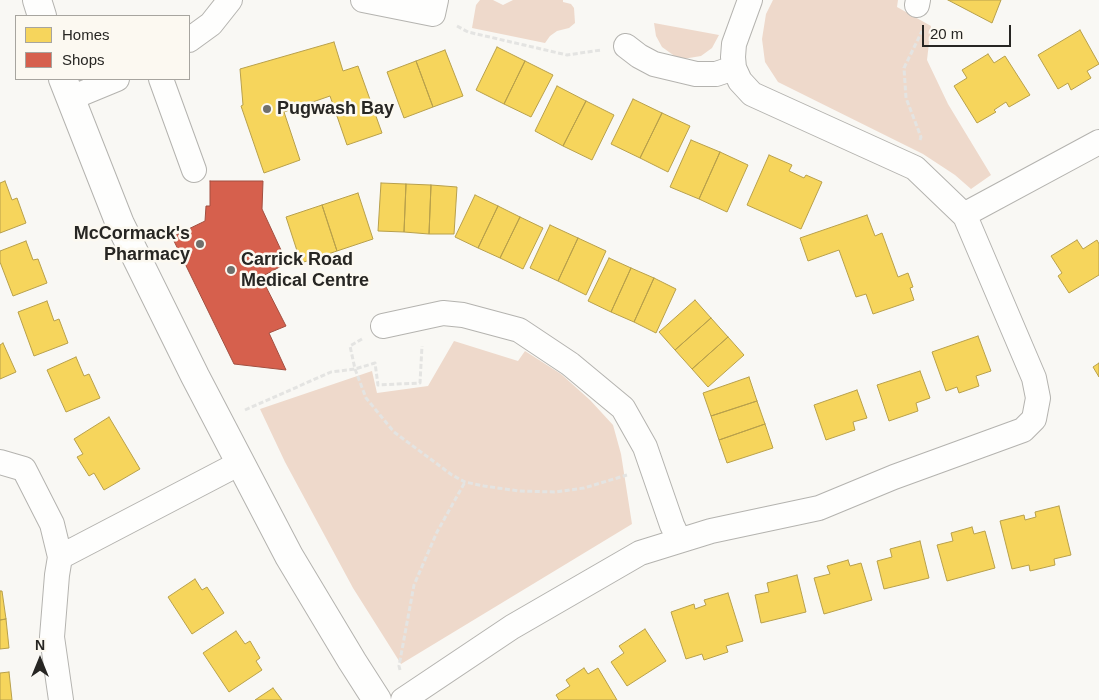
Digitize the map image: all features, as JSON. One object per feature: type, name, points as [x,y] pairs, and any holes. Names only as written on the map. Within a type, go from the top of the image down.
[{"type":"street","points":[[37,0],[42,15]]},
{"type":"street","points":[[190,39],[212,24],[230,0]]},
{"type":"street","points":[[363,0],[435,7]]},
{"type":"street","points":[[405,699],[512,627],[640,553],[711,531],[819,508],[894,477],[1023,430],[1034,419],[1038,398],[1034,378],[965,216],[915,168],[752,94],[740,82],[732,57],[734,44],[750,0]]},
{"type":"street","points":[[626,46],[654,64],[696,74],[716,74],[734,68]]},
{"type":"street","points":[[111,80],[67,88],[120,224],[195,376],[289,556],[377,700]]},
{"type":"street","points":[[161,80],[194,170]]},
{"type":"street","points":[[965,216],[1099,142]]},
{"type":"street","points":[[383,326],[443,313],[463,315],[519,330],[570,364],[623,408],[645,447],[679,540]]},
{"type":"street","points":[[0,462],[24,469],[52,524],[60,558],[52,637],[61,700]]},
{"type":"street","points":[[60,558],[240,463]]},
{"type":"path","points":[[915,168],[921,137],[906,98],[904,68],[926,24],[918,3]]},
{"type":"path","points":[[435,7],[468,32],[567,55],[626,46]]},
{"type":"path","points":[[383,326],[350,346],[355,369],[366,398],[394,432],[452,475],[466,482],[519,491],[555,492],[584,488],[652,467]]},
{"type":"path","points":[[219,422],[331,372],[355,369],[375,363],[378,385],[420,383],[422,347],[427,340]]},
{"type":"path","points":[[405,699],[399,666],[414,585],[437,532],[466,482]]},
{"type":"shaded area","points":[[480,0],[493,0],[503,5],[513,0],[563,0],[563,2],[571,4],[574,8],[575,23],[569,28],[557,31],[545,43],[472,28],[476,5]]},
{"type":"shaded area","points":[[773,0],[898,0],[897,7],[931,26],[927,60],[948,104],[991,175],[971,189],[955,175],[923,154],[778,82],[765,62],[762,39],[766,14]]},
{"type":"shaded area","points":[[654,23],[719,35],[712,48],[701,56],[683,59],[676,57],[662,47],[656,36]]},
{"type":"shaded area","points":[[454,341],[518,361],[525,351],[561,374],[590,400],[613,425],[621,454],[632,524],[401,664],[353,588],[285,462],[260,409],[372,371],[377,393],[428,386]]},
{"type":"building: Homes","points":[[948,0],[1001,0],[992,23]]},
{"type":"building: Homes","points":[[1080,30],[1099,64],[1087,71],[1091,78],[1071,90],[1068,83],[1058,89],[1038,55]]},
{"type":"building: Homes","name":"Pugwash Bay","points":[[334,42],[343,71],[358,66],[382,133],[347,145],[330,96],[284,112],[300,160],[264,173],[241,106],[243,105],[240,69]]},
{"type":"building: Homes","points":[[497,47],[525,61],[504,104],[476,90]]},
{"type":"building: Homes","points":[[445,50],[463,96],[433,107],[416,61]]},
{"type":"building: Homes","points":[[988,54],[994,63],[1005,56],[1030,95],[1009,107],[1006,102],[994,110],[996,112],[977,123],[954,86],[967,78],[962,70]]},
{"type":"building: Homes","points":[[416,61],[433,107],[404,118],[387,72]]},
{"type":"building: Homes","points":[[525,61],[553,75],[531,117],[504,104]]},
{"type":"building: Homes","points":[[557,86],[586,101],[563,146],[535,131]]},
{"type":"building: Homes","points":[[633,99],[662,113],[640,158],[611,144]]},
{"type":"building: Homes","points":[[586,101],[614,115],[592,160],[563,146]]},
{"type":"building: Homes","points":[[662,113],[690,126],[668,172],[640,158]]},
{"type":"building: Homes","points":[[691,140],[720,152],[699,199],[670,187]]},
{"type":"building: Homes","points":[[720,152],[748,165],[727,212],[699,199]]},
{"type":"building: Homes","points":[[769,155],[792,165],[789,171],[804,178],[806,175],[822,182],[801,229],[747,205]]},
{"type":"building: Homes","points":[[5,181],[12,200],[17,198],[26,223],[0,233],[0,183]]},
{"type":"building: Homes","points":[[381,183],[406,184],[404,232],[378,231]]},
{"type":"building: Homes","points":[[406,184],[431,185],[429,234],[404,232]]},
{"type":"building: Homes","points":[[431,185],[457,187],[454,234],[429,234]]},
{"type":"building: Homes","points":[[358,193],[373,239],[337,251],[322,205]]},
{"type":"building: Homes","points":[[475,195],[498,206],[478,248],[455,237]]},
{"type":"building: Homes","points":[[322,205],[337,251],[301,263],[286,217]]},
{"type":"building: Homes","points":[[498,206],[520,217],[500,258],[478,248]]},
{"type":"building: Homes","points":[[867,215],[875,236],[882,233],[898,277],[908,273],[913,287],[910,288],[914,300],[873,314],[866,294],[856,297],[839,250],[808,261],[800,238]]},
{"type":"building: Homes","points":[[520,217],[543,228],[523,269],[500,258]]},
{"type":"building: Homes","points":[[550,225],[578,238],[558,281],[530,268]]},
{"type":"building: Homes","points":[[578,238],[606,251],[586,295],[558,281]]},
{"type":"building: Homes","points":[[1077,240],[1083,249],[1097,240],[1099,244],[1099,275],[1069,293],[1058,276],[1062,273],[1051,256]]},
{"type":"building: Homes","points":[[26,241],[33,260],[38,259],[47,283],[13,296],[0,262],[0,251]]},
{"type":"building: Homes","points":[[609,258],[631,268],[611,312],[588,301]]},
{"type":"building: Homes","points":[[631,268],[654,278],[634,322],[611,312]]},
{"type":"building: Homes","points":[[654,278],[676,289],[656,333],[634,322]]},
{"type":"building: Homes","points":[[695,300],[711,318],[675,350],[659,332]]},
{"type":"building: Homes","points":[[47,301],[54,321],[59,319],[68,343],[34,356],[18,312]]},
{"type":"building: Homes","points":[[711,318],[728,337],[692,369],[675,350]]},
{"type":"building: Homes","points":[[978,336],[991,371],[976,376],[979,386],[959,393],[957,387],[946,391],[932,352]]},
{"type":"building: Homes","points":[[728,337],[744,355],[708,387],[692,369]]},
{"type":"building: Homes","points":[[3,343],[16,372],[0,379],[0,345]]},
{"type":"building: Homes","points":[[76,357],[84,376],[89,374],[100,398],[66,412],[47,370]]},
{"type":"building: Homes","points":[[1099,363],[1099,377],[1093,367]]},
{"type":"building: Homes","points":[[920,371],[930,398],[916,403],[918,411],[889,421],[877,385]]},
{"type":"building: Homes","points":[[749,377],[757,401],[711,416],[703,393]]},
{"type":"building: Homes","points":[[857,390],[867,418],[853,422],[855,430],[826,440],[814,405]]},
{"type":"building: Homes","points":[[757,401],[765,424],[719,440],[711,416]]},
{"type":"building: Homes","points":[[109,417],[140,469],[104,490],[94,473],[89,476],[77,457],[83,454],[74,439]]},
{"type":"building: Homes","points":[[765,424],[773,448],[727,463],[719,440]]},
{"type":"building: Homes","points":[[1059,506],[1071,555],[1054,559],[1055,565],[1030,571],[1029,565],[1012,569],[1000,521],[1024,515],[1025,520],[1036,517],[1035,512]]},
{"type":"building: Homes","points":[[972,527],[974,534],[985,531],[995,568],[947,581],[937,545],[953,541],[951,533]]},
{"type":"building: Homes","points":[[920,541],[929,578],[884,589],[877,561],[892,557],[890,549]]},
{"type":"building: Homes","points":[[848,560],[850,566],[861,563],[872,600],[824,614],[814,578],[830,574],[827,566]]},
{"type":"building: Homes","points":[[797,575],[806,612],[761,623],[755,595],[769,592],[767,583]]},
{"type":"building: Homes","points":[[195,579],[202,590],[207,587],[224,613],[192,634],[168,597]]},
{"type":"building: Homes","points":[[0,591],[2,591],[6,619],[0,620]]},
{"type":"building: Homes","points":[[728,593],[743,641],[726,646],[728,652],[704,660],[702,654],[686,659],[671,612],[694,604],[695,609],[706,605],[704,600]]},
{"type":"building: Homes","points":[[6,619],[9,648],[0,649],[0,620]]},
{"type":"building: Homes","points":[[645,629],[666,661],[627,686],[611,662],[624,653],[619,646]]},
{"type":"building: Homes","points":[[236,631],[245,644],[250,641],[260,658],[256,661],[262,670],[229,692],[203,653]]},
{"type":"building: Homes","points":[[584,668],[588,674],[598,668],[617,700],[559,700],[556,695],[570,686],[566,680]]},
{"type":"building: Homes","points":[[9,672],[12,700],[0,700],[0,673]]},
{"type":"building: Homes","points":[[273,688],[282,700],[255,700]]},
{"type":"building: Shops","name":"Carrick Road Medical Centre","points":[[210,181],[263,181],[262,209],[287,263],[261,277],[286,326],[269,333],[286,370],[234,364],[172,237],[205,221],[206,206],[210,206]]},
{"type":"place","name":"Pugwash Bay","points":[[267,109]]},
{"type":"place","name":"McCormack's Pharmacy","points":[[200,244]]},
{"type":"place","name":"Carrick Road Medical Centre","points":[[231,270]]}]
